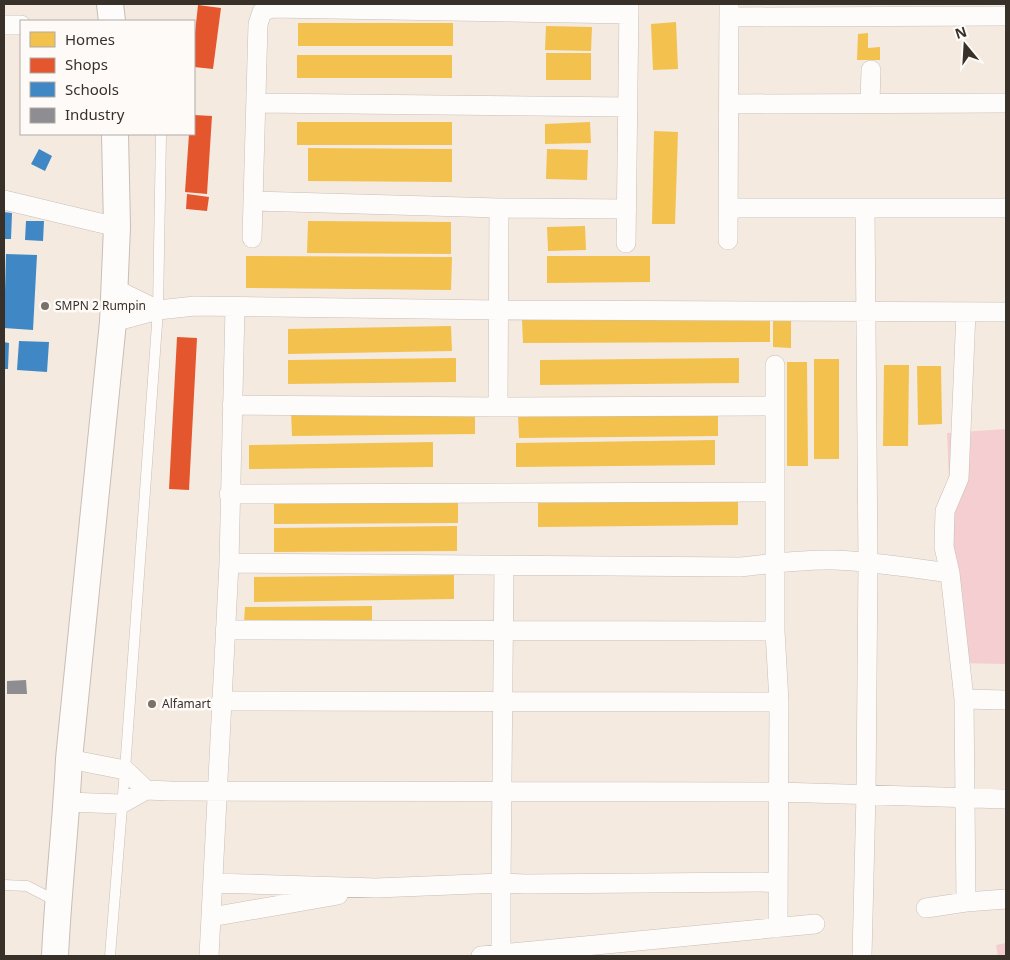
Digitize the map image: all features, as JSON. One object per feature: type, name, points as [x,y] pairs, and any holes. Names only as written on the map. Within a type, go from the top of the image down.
[{"type":"main road","points":[[110,4],[112,20]]},
{"type":"main road","points":[[55,956],[57,902],[67,802],[69,759],[113,322],[117,227],[115,135]]},
{"type":"street","points":[[252,238],[258,24],[262,12],[272,8],[629,9],[626,243]]},
{"type":"street","points":[[728,240],[729,10],[1006,16]]},
{"type":"street","points":[[4,25],[20,25]]},
{"type":"street","points":[[870,102],[871,70]]},
{"type":"street","points":[[257,103],[628,107]]},
{"type":"street","points":[[729,104],[1006,103]]},
{"type":"street","points":[[4,200],[117,227]]},
{"type":"street","points":[[253,201],[499,208],[627,209]]},
{"type":"street","points":[[498,408],[499,208]]},
{"type":"street","points":[[729,208],[1006,208]]},
{"type":"street","points":[[862,956],[866,794],[868,563],[865,209]]},
{"type":"street","points":[[115,289],[158,310]]},
{"type":"street","points":[[113,322],[158,310],[194,306],[499,310],[1006,312]]},
{"type":"street","points":[[209,956],[229,563],[229,494],[235,308]]},
{"type":"street","points":[[966,312],[959,478],[946,511],[944,547],[950,573],[964,699],[966,902]]},
{"type":"street","points":[[775,365],[775,631],[779,702],[778,928]]},
{"type":"street","points":[[232,405],[498,408],[775,406]]},
{"type":"street","points":[[229,494],[775,492]]},
{"type":"street","points":[[229,563],[740,567],[830,560],[950,573]]},
{"type":"street","points":[[502,954],[504,565]]},
{"type":"street","points":[[225,630],[775,631]]},
{"type":"street","points":[[964,699],[1006,700]]},
{"type":"street","points":[[221,701],[779,702]]},
{"type":"street","points":[[69,759],[125,770],[146,790]]},
{"type":"street","points":[[67,802],[121,804],[146,790],[779,792],[1006,799]]},
{"type":"street","points":[[213,884],[376,888],[501,883],[778,882]]},
{"type":"street","points":[[211,918],[376,888]]},
{"type":"street","points":[[926,908],[1006,899]]},
{"type":"street","points":[[481,956],[814,924]]},
{"type":"lane","points":[[110,956],[158,310],[161,135]]},
{"type":"lane","points":[[4,885],[27,886],[57,902]]},
{"type":"shaded area","points":[[1006,429],[1006,664],[957,663],[947,433]]},
{"type":"shaded area","points":[[1006,943],[1006,956],[998,956],[996,945]]},
{"type":"building: Homes","points":[[676,22],[678,69],[653,70],[651,24]]},
{"type":"building: Homes","points":[[298,23],[453,23],[453,46],[298,46]]},
{"type":"building: Homes","points":[[546,26],[592,27],[591,51],[545,50]]},
{"type":"building: Homes","points":[[868,33],[868,48],[880,47],[880,60],[857,60],[858,34]]},
{"type":"building: Homes","points":[[546,53],[591,53],[591,80],[546,80]]},
{"type":"building: Homes","points":[[297,55],[452,55],[452,78],[297,78]]},
{"type":"building: Homes","points":[[297,122],[452,122],[452,145],[297,145]]},
{"type":"building: Homes","points":[[590,122],[591,143],[545,144],[545,124]]},
{"type":"building: Homes","points":[[654,131],[678,132],[675,224],[652,224]]},
{"type":"building: Homes","points":[[308,148],[452,149],[452,182],[308,181]]},
{"type":"building: Homes","points":[[547,149],[588,150],[587,180],[546,179]]},
{"type":"building: Homes","points":[[308,221],[451,222],[451,254],[307,253]]},
{"type":"building: Homes","points":[[585,226],[586,250],[548,251],[547,227]]},
{"type":"building: Homes","points":[[246,256],[452,257],[451,290],[246,288]]},
{"type":"building: Homes","points":[[547,256],[650,256],[650,282],[547,283]]},
{"type":"building: Homes","points":[[770,318],[770,342],[523,343],[522,320]]},
{"type":"building: Homes","points":[[773,319],[791,320],[791,348],[773,347]]},
{"type":"building: Homes","points":[[451,326],[452,351],[288,354],[288,329]]},
{"type":"building: Homes","points":[[456,358],[456,382],[288,384],[288,360]]},
{"type":"building: Homes","points":[[739,358],[739,383],[540,385],[540,360]]},
{"type":"building: Homes","points":[[814,359],[839,359],[839,459],[814,459]]},
{"type":"building: Homes","points":[[787,362],[807,362],[808,466],[787,466]]},
{"type":"building: Homes","points":[[884,365],[909,365],[908,446],[883,446]]},
{"type":"building: Homes","points":[[917,366],[941,366],[942,424],[918,425]]},
{"type":"building: Homes","points":[[475,409],[475,434],[292,436],[291,411]]},
{"type":"building: Homes","points":[[718,411],[718,436],[519,438],[518,414]]},
{"type":"building: Homes","points":[[715,440],[715,465],[516,467],[516,443]]},
{"type":"building: Homes","points":[[433,442],[433,467],[249,469],[249,445]]},
{"type":"building: Homes","points":[[458,498],[458,523],[274,524],[274,500]]},
{"type":"building: Homes","points":[[738,500],[738,525],[538,527],[538,502]]},
{"type":"building: Homes","points":[[457,526],[457,551],[274,552],[274,528]]},
{"type":"building: Homes","points":[[454,575],[454,599],[254,602],[254,577]]},
{"type":"building: Homes","points":[[372,606],[372,622],[244,622],[245,607]]},
{"type":"building: Shops","points":[[198,5],[221,8],[213,69],[195,67],[195,33]]},
{"type":"building: Shops","points":[[195,115],[212,116],[207,194],[185,192],[189,135],[195,135]]},
{"type":"building: Shops","points":[[187,194],[209,197],[207,211],[186,209]]},
{"type":"building: Shops","points":[[177,337],[197,338],[189,490],[169,489]]},
{"type":"building: Schools","points":[[39,149],[52,156],[45,171],[31,164]]},
{"type":"building: Schools","points":[[4,212],[12,213],[11,239],[4,239]]},
{"type":"building: Schools","points":[[26,221],[44,221],[43,241],[25,240]]},
{"type":"building: Schools","points":[[6,254],[37,255],[33,330],[4,328]]},
{"type":"building: Schools","points":[[19,341],[49,342],[47,372],[17,370]]},
{"type":"building: Schools","points":[[4,342],[9,343],[8,369],[4,369]]},
{"type":"building: Industry","points":[[26,680],[27,694],[7,694],[7,681]]},
{"type":"place","name":"SMPN 2 Rumpin","points":[[45,306]]},
{"type":"place","name":"Alfamart","points":[[152,704]]}]
